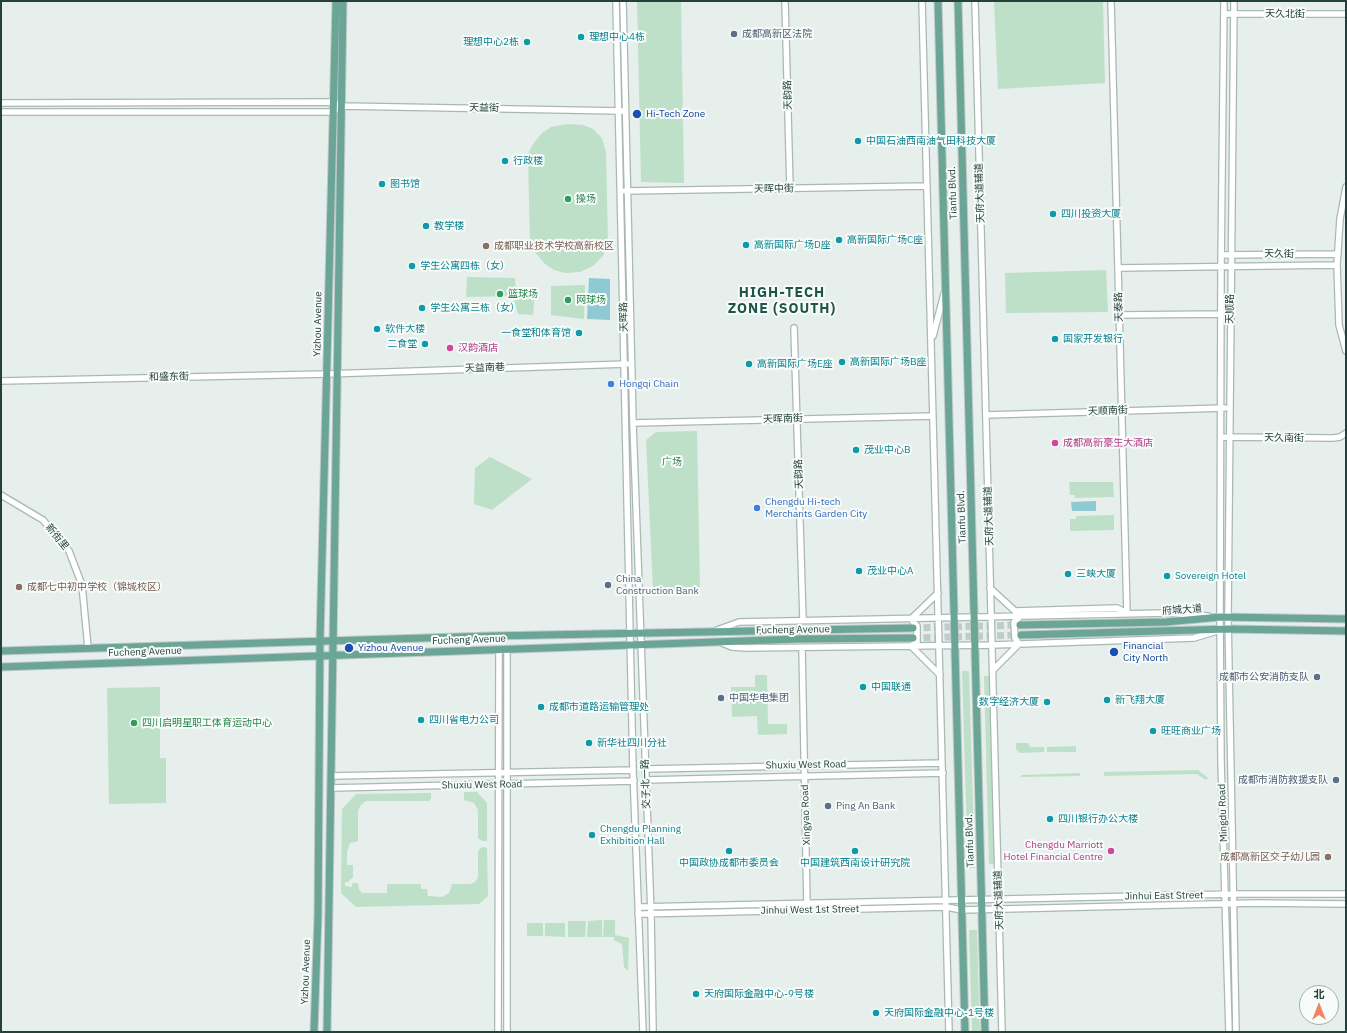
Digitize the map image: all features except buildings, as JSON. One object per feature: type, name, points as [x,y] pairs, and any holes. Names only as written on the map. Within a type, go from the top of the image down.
[{"type":"main road","name":"Yizhou Avenue","points":[[314,1032],[318,916],[320,640],[336,1]]},
{"type":"main road","name":"Yizhou Avenue","points":[[327,1032],[343,1]]},
{"type":"main road","name":"Tianfu Blvd.","points":[[938,1],[965,1032]]},
{"type":"main road","name":"Tianfu Blvd.","points":[[958,1],[985,1032]]},
{"type":"main road","name":"府城大道","points":[[1020,625],[1166,622],[1224,617],[1346,619]]},
{"type":"main road","name":"Fucheng Avenue","points":[[1,651],[320,640],[641,632],[913,628]]},
{"type":"main road","name":"府城大道","points":[[1022,635],[1229,629],[1346,631]]},
{"type":"main road","name":"Fucheng Avenue","points":[[1,667],[631,644],[913,638]]},
{"type":"street","name":"天晖路","points":[[616,1],[630,633]]},
{"type":"street","name":"天晖路","points":[[623,1],[633,423],[641,632]]},
{"type":"street","name":"天韵路","points":[[785,1],[790,188]]},
{"type":"street","points":[[922,1],[949,1032]]},
{"type":"street","name":"天府大道辅道","points":[[975,1],[1002,1032]]},
{"type":"street","name":"天泰路","points":[[1111,1],[1128,613]]},
{"type":"street","name":"天顺路","points":[[1224,1],[1221,255],[1221,437],[1224,617]]},
{"type":"street","name":"天顺路","points":[[1224,617],[1230,408],[1230,254],[1234,1]]},
{"type":"street","name":"天久北街","points":[[1224,14],[1346,14]]},
{"type":"street","points":[[1,103],[333,102],[341,106],[333,112],[1,112]]},
{"type":"street","name":"天益街","points":[[341,106],[626,111]]},
{"type":"street","name":"天晖中街","points":[[621,191],[927,186]]},
{"type":"street","points":[[1346,187],[1340,219],[1337,265],[1339,325],[1346,351]]},
{"type":"street","name":"天久街","points":[[1221,255],[1338,254]]},
{"type":"street","name":"天久街","points":[[1118,268],[1337,265]]},
{"type":"street","points":[[931,342],[946,288]]},
{"type":"street","points":[[1119,314],[1221,314]]},
{"type":"street","name":"天韵路","points":[[794,328],[803,620]]},
{"type":"street","name":"天益南巷","points":[[338,373],[632,364]]},
{"type":"street","name":"和盛东街","points":[[1,381],[338,373]]},
{"type":"street","name":"天顺南街","points":[[986,415],[1230,408]]},
{"type":"street","name":"天晖南街","points":[[633,423],[933,416]]},
{"type":"street","name":"天久南街","points":[[1221,437],[1333,438],[1340,437],[1346,433]]},
{"type":"street","name":"新街里","points":[[1,495],[43,520],[69,551],[82,585],[88,648]]},
{"type":"street","points":[[990,588],[1015,611],[1117,608],[1128,613]]},
{"type":"street","points":[[911,619],[938,593]]},
{"type":"street","points":[[715,631],[739,622],[803,620],[974,618],[1128,613],[1181,613],[1224,617],[1229,629],[1236,1032]]},
{"type":"street","points":[[1019,644],[1015,638],[1014,622],[1022,616]]},
{"type":"street","name":"Mingdu Road","points":[[1224,617],[1221,630],[1228,1032]]},
{"type":"street","points":[[911,619],[917,626],[917,642],[911,646]]},
{"type":"street","points":[[720,642],[739,648],[939,646],[1194,638],[1221,630]]},
{"type":"street","name":"交子北一路","points":[[641,632],[652,914],[653,1032]]},
{"type":"street","name":"交子北一路","points":[[630,633],[633,770],[643,1032]]},
{"type":"street","points":[[993,670],[1019,644]]},
{"type":"street","points":[[911,646],[940,676]]},
{"type":"street","name":"Xingyao Road","points":[[802,648],[807,907]]},
{"type":"street","points":[[498,1032],[499,649]]},
{"type":"street","points":[[507,649],[508,1032]]},
{"type":"street","name":"Shuxiu West Road","points":[[646,769],[804,764],[942,763]]},
{"type":"street","name":"Shuxiu West Road","points":[[331,776],[633,770]]},
{"type":"street","name":"Shuxiu West Road","points":[[646,780],[942,773]]},
{"type":"street","name":"Shuxiu West Road","points":[[331,788],[634,781]]},
{"type":"street","name":"Jinhui East Street","points":[[982,900],[1234,894],[1346,894]]},
{"type":"street","name":"Jinhui West 1st Street","points":[[638,914],[946,900],[982,900]]},
{"type":"street","name":"Jinhui East Street","points":[[982,910],[1225,904],[1346,904]]},
{"type":"street","name":"Jinhui West 1st Street","points":[[638,907],[946,907],[962,910],[982,910]]},
{"type":"green space","points":[[637,1],[681,1],[684,183],[641,182]]},
{"type":"green space","points":[[994,1],[1103,1],[1105,83],[998,89]]},
{"type":"green space","name":"操场","points":[[568,124],[583,125],[593,129],[602,138],[606,152],[608,244],[603,256],[593,266],[580,272],[565,273],[554,270],[544,263],[530,246],[528,154],[533,144],[542,133],[551,127]]},
{"type":"green space","points":[[1106,270],[1108,312],[1006,313],[1005,273]]},
{"type":"green space","name":"篮球场","points":[[467,277],[515,278],[516,290],[535,292],[533,315],[518,314],[513,296],[466,297]]},
{"type":"green space","name":"网球场","points":[[585,285],[584,319],[551,315],[551,286]]},
{"type":"green space","name":"广场","points":[[697,431],[700,589],[653,590],[646,440],[656,432]]},
{"type":"green space","points":[[490,457],[532,479],[492,510],[474,504],[475,468]]},
{"type":"green space","points":[[1069,482],[1113,482],[1114,497],[1075,498],[1075,495],[1070,495]]},
{"type":"green space","points":[[1114,515],[1114,530],[1070,531],[1070,519],[1076,519],[1076,516]]},
{"type":"green space","points":[[962,671],[969,671],[975,868],[968,868]]},
{"type":"green space","points":[[755,675],[767,675],[768,724],[787,724],[787,734],[758,735],[757,716],[732,717],[731,687],[755,687]]},
{"type":"green space","points":[[984,676],[992,676],[996,864],[989,864]]},
{"type":"green space","name":"四川启明星职工体育运动中心","points":[[160,687],[160,758],[166,758],[166,803],[109,804],[107,688]]},
{"type":"green space","points":[[1016,743],[1028,743],[1030,747],[1044,747],[1044,752],[1020,753],[1016,749]]},
{"type":"green space","points":[[1076,746],[1076,752],[1047,752],[1047,747]]},
{"type":"green space","points":[[1198,770],[1208,778],[1206,780],[1197,774],[1104,776],[1104,772]]},
{"type":"green space","points":[[1080,773],[1080,776],[1020,777],[1022,775]]},
{"type":"green space","points":[[464,792],[477,792],[487,803],[487,841],[482,841],[478,838],[478,810],[474,803],[464,800]]},
{"type":"green space","points":[[431,793],[431,799],[429,801],[366,801],[361,805],[358,810],[358,841],[350,843],[347,852],[347,865],[353,865],[353,877],[348,882],[345,882],[345,886],[352,887],[352,883],[358,883],[359,889],[362,893],[387,893],[387,884],[421,884],[421,889],[427,889],[428,896],[442,897],[449,893],[452,884],[470,884],[475,882],[478,878],[478,851],[482,847],[487,848],[488,896],[479,904],[356,907],[341,893],[342,809],[356,794]]},
{"type":"green space","points":[[602,920],[602,937],[587,937],[588,921]]},
{"type":"green space","points":[[604,920],[615,920],[615,935],[629,938],[628,971],[624,967],[622,944],[614,940],[614,937],[603,937]]},
{"type":"green space","points":[[568,921],[586,921],[585,937],[568,937]]},
{"type":"green space","points":[[527,923],[543,923],[543,936],[527,936]]},
{"type":"green space","points":[[545,923],[565,923],[565,937],[545,936]]},
{"type":"green space","points":[[969,930],[977,930],[980,1032],[972,1032]]},
{"type":"water","points":[[589,278],[610,279],[610,320],[587,319]]},
{"type":"water","points":[[1096,501],[1096,511],[1072,511],[1071,502]]},
{"type":"tunnel","points":[[913,628],[1020,625]]},
{"type":"tunnel","points":[[913,638],[1021,635]]},
{"type":"place","name":"成都高新区法院","points":[[734,34]]},
{"type":"place","name":"理想中心4栋","points":[[581,37]]},
{"type":"place","name":"理想中心2栋","points":[[527,42]]},
{"type":"place","name":"Hi-Tech Zone","points":[[637,114]]},
{"type":"place","name":"中国石油西南油气田科技大厦","points":[[858,141]]},
{"type":"place","name":"行政楼","points":[[505,161]]},
{"type":"place","name":"图书馆","points":[[382,184]]},
{"type":"place","name":"操场","points":[[568,199]]},
{"type":"place","name":"四川投资大厦","points":[[1053,214]]},
{"type":"place","name":"教学楼","points":[[426,226]]},
{"type":"place","name":"高新国际广场C座","points":[[839,240]]},
{"type":"place","name":"高新国际广场D座","points":[[746,245]]},
{"type":"place","name":"成都职业技术学校高新校区","points":[[486,246]]},
{"type":"place","name":"学生公寓四栋（女）","points":[[412,266]]},
{"type":"place","name":"篮球场","points":[[500,294]]},
{"type":"place","name":"网球场","points":[[568,300]]},
{"type":"place","name":"学生公寓三栋（女）","points":[[422,308]]},
{"type":"place","name":"软件大楼","points":[[377,329]]},
{"type":"place","name":"一食堂和体育馆","points":[[579,333]]},
{"type":"place","name":"国家开发银行","points":[[1055,339]]},
{"type":"place","name":"二食堂","points":[[425,344]]},
{"type":"place","name":"汉韵酒店","points":[[450,348]]},
{"type":"place","name":"高新国际广场B座","points":[[842,362]]},
{"type":"place","name":"高新国际广场E座","points":[[749,364]]},
{"type":"place","name":"Hongqi Chain","points":[[611,384]]},
{"type":"place","name":"成都高新豪生大酒店","points":[[1055,443]]},
{"type":"place","name":"茂业中心B","points":[[856,450]]},
{"type":"place","name":"Chengdu Hi-tech Merchants Garden City","points":[[757,508]]},
{"type":"place","name":"茂业中心A","points":[[859,571]]},
{"type":"place","name":"三峡大厦","points":[[1068,574]]},
{"type":"place","name":"Sovereign Hotel","points":[[1167,576]]},
{"type":"place","name":"China Construction Bank","points":[[608,585]]},
{"type":"place","name":"成都七中初中学校（锦城校区）","points":[[19,587]]},
{"type":"place","name":"Yizhou Avenue","points":[[349,648]]},
{"type":"place","name":"Financial City North","points":[[1114,652]]},
{"type":"place","name":"成都市公安消防支队","points":[[1317,677]]},
{"type":"place","name":"中国联通","points":[[863,687]]},
{"type":"place","name":"中国华电集团","points":[[721,698]]},
{"type":"place","name":"新飞翔大厦","points":[[1107,700]]},
{"type":"place","name":"数字经济大厦","points":[[1047,702]]},
{"type":"place","name":"成都市道路运输管理处","points":[[541,707]]},
{"type":"place","name":"四川省电力公司","points":[[421,720]]},
{"type":"place","name":"四川启明星职工体育运动中心","points":[[134,723]]},
{"type":"place","name":"旺旺商业广场","points":[[1153,731]]},
{"type":"place","name":"新华社四川分社","points":[[589,743]]},
{"type":"place","name":"成都市消防救援支队","points":[[1336,780]]},
{"type":"place","name":"Ping An Bank","points":[[828,806]]},
{"type":"place","name":"四川银行办公大楼","points":[[1050,819]]},
{"type":"place","name":"Chengdu Planning Exhibition Hall","points":[[592,835]]},
{"type":"place","name":"中国政协成都市委员会","points":[[729,851]]},
{"type":"place","name":"中国建筑西南设计研究院","points":[[855,851]]},
{"type":"place","name":"Chengdu Marriott Hotel Financial Centre","points":[[1111,851]]},
{"type":"place","name":"成都高新区交子幼儿园","points":[[1328,857]]},
{"type":"place","name":"天府国际金融中心-9号楼","points":[[696,994]]},
{"type":"place","name":"天府国际金融中心-1号楼","points":[[876,1013]]},
{"type":"district","name":"HIGH-TECH ZONE (SOUTH)","points":[[782,302]]}]
